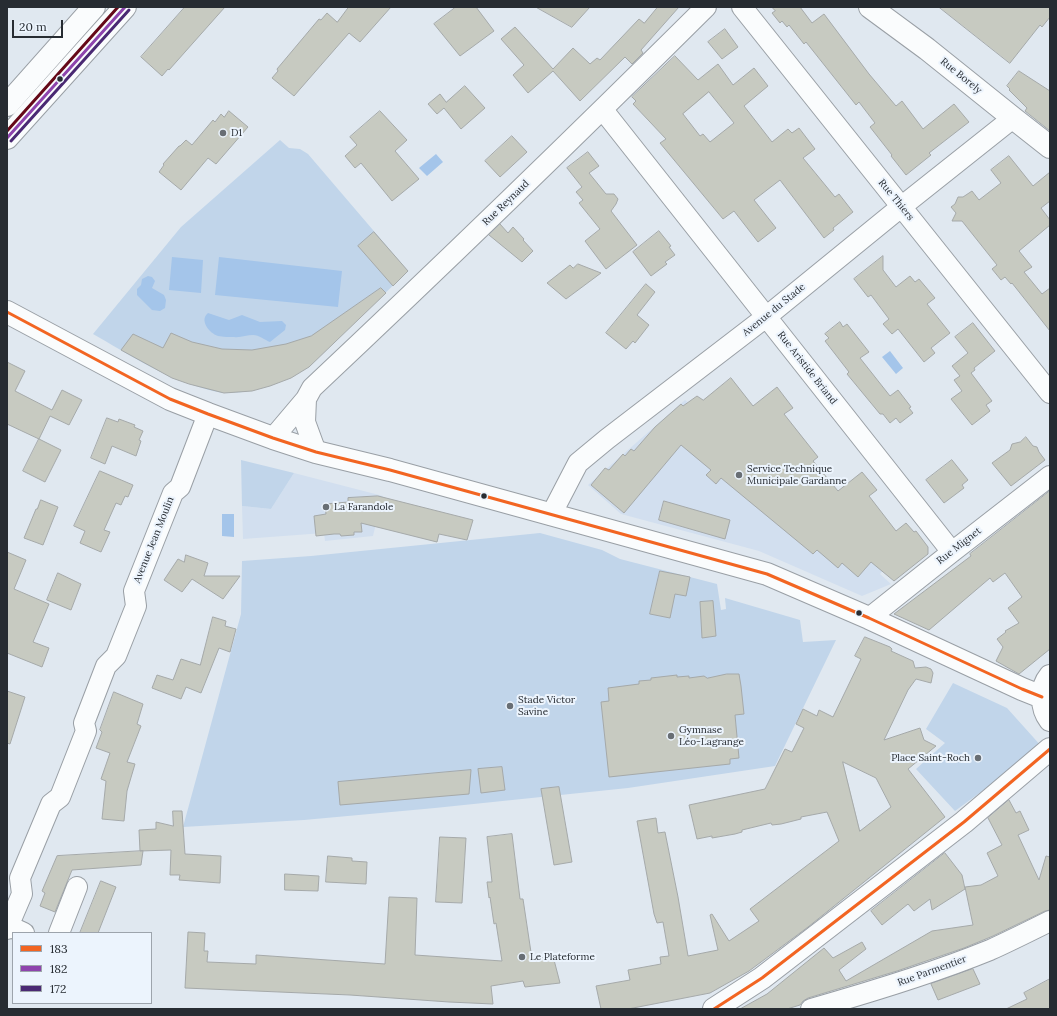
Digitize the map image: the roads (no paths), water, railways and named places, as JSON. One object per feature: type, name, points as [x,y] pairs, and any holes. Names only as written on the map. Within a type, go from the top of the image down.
[{"type":"street","points":[[7,106],[94,7]]},
{"type":"street","points":[[7,138],[125,7]]},
{"type":"street","name":"Rue Reynaud","points":[[273,438],[306,398],[312,388],[401,305],[603,110],[706,7]]},
{"type":"street","name":"Rue Thiers","points":[[742,7],[1050,393]]},
{"type":"street","name":"Rue Borely","points":[[870,7],[927,49],[1050,147]]},
{"type":"street","name":"Rue Aristide Briand","points":[[603,110],[952,552]]},
{"type":"street","name":"Avenue du Stade","points":[[551,515],[578,463],[607,438],[766,317],[1013,118]]},
{"type":"street","points":[[7,312],[170,399],[208,414],[316,452],[390,470],[767,574],[869,618],[1042,697]]},
{"type":"street","points":[[306,398],[305,422],[316,452]]},
{"type":"street","name":"Avenue Jean Moulin","points":[[13,930],[22,894],[20,878],[52,804],[60,797],[86,731],[84,723],[106,666],[116,656],[136,606],[134,591],[173,492],[180,487],[208,414]]},
{"type":"street","name":"Rue Mignet","points":[[869,618],[1050,476]]},
{"type":"street","points":[[1050,676],[1047,679],[1042,697],[1047,717],[1050,720]]},
{"type":"street","points":[[714,1009],[762,978],[951,831],[1050,749]]},
{"type":"street","points":[[59,932],[77,887]]},
{"type":"street","name":"Rue Parmentier","points":[[811,1009],[923,975],[990,950],[1050,921]]},
{"type":"water","points":[[436,154],[443,162],[427,176],[419,168]]},
{"type":"water","points":[[172,257],[203,260],[201,293],[169,290]]},
{"type":"water","points":[[219,257],[342,271],[338,307],[215,295]]},
{"type":"water","points":[[148,276],[152,277],[155,281],[152,288],[164,295],[166,300],[165,308],[160,311],[152,310],[137,295],[137,289],[141,285],[142,279]]},
{"type":"water","points":[[208,313],[229,320],[242,315],[260,322],[282,321],[286,325],[285,330],[270,342],[255,335],[236,337],[218,336],[211,332],[206,326],[204,319]]},
{"type":"water","points":[[890,351],[903,368],[896,374],[882,357]]},
{"type":"water","points":[[222,514],[234,514],[234,537],[222,536]]},
{"type":"place","name":"D1","points":[[223,133]]},
{"type":"place","name":"Service Technique Municipale Gardanne","points":[[739,475]]},
{"type":"place","name":"La Farandole","points":[[326,507]]},
{"type":"place","name":"Stade Victor Savine","points":[[510,706]]},
{"type":"place","name":"Gymnase Léo-Lagrange","points":[[671,736]]},
{"type":"place","name":"Place Saint-Roch","points":[[978,758]]},
{"type":"place","name":"Le Plateforme","points":[[522,957]]}]
